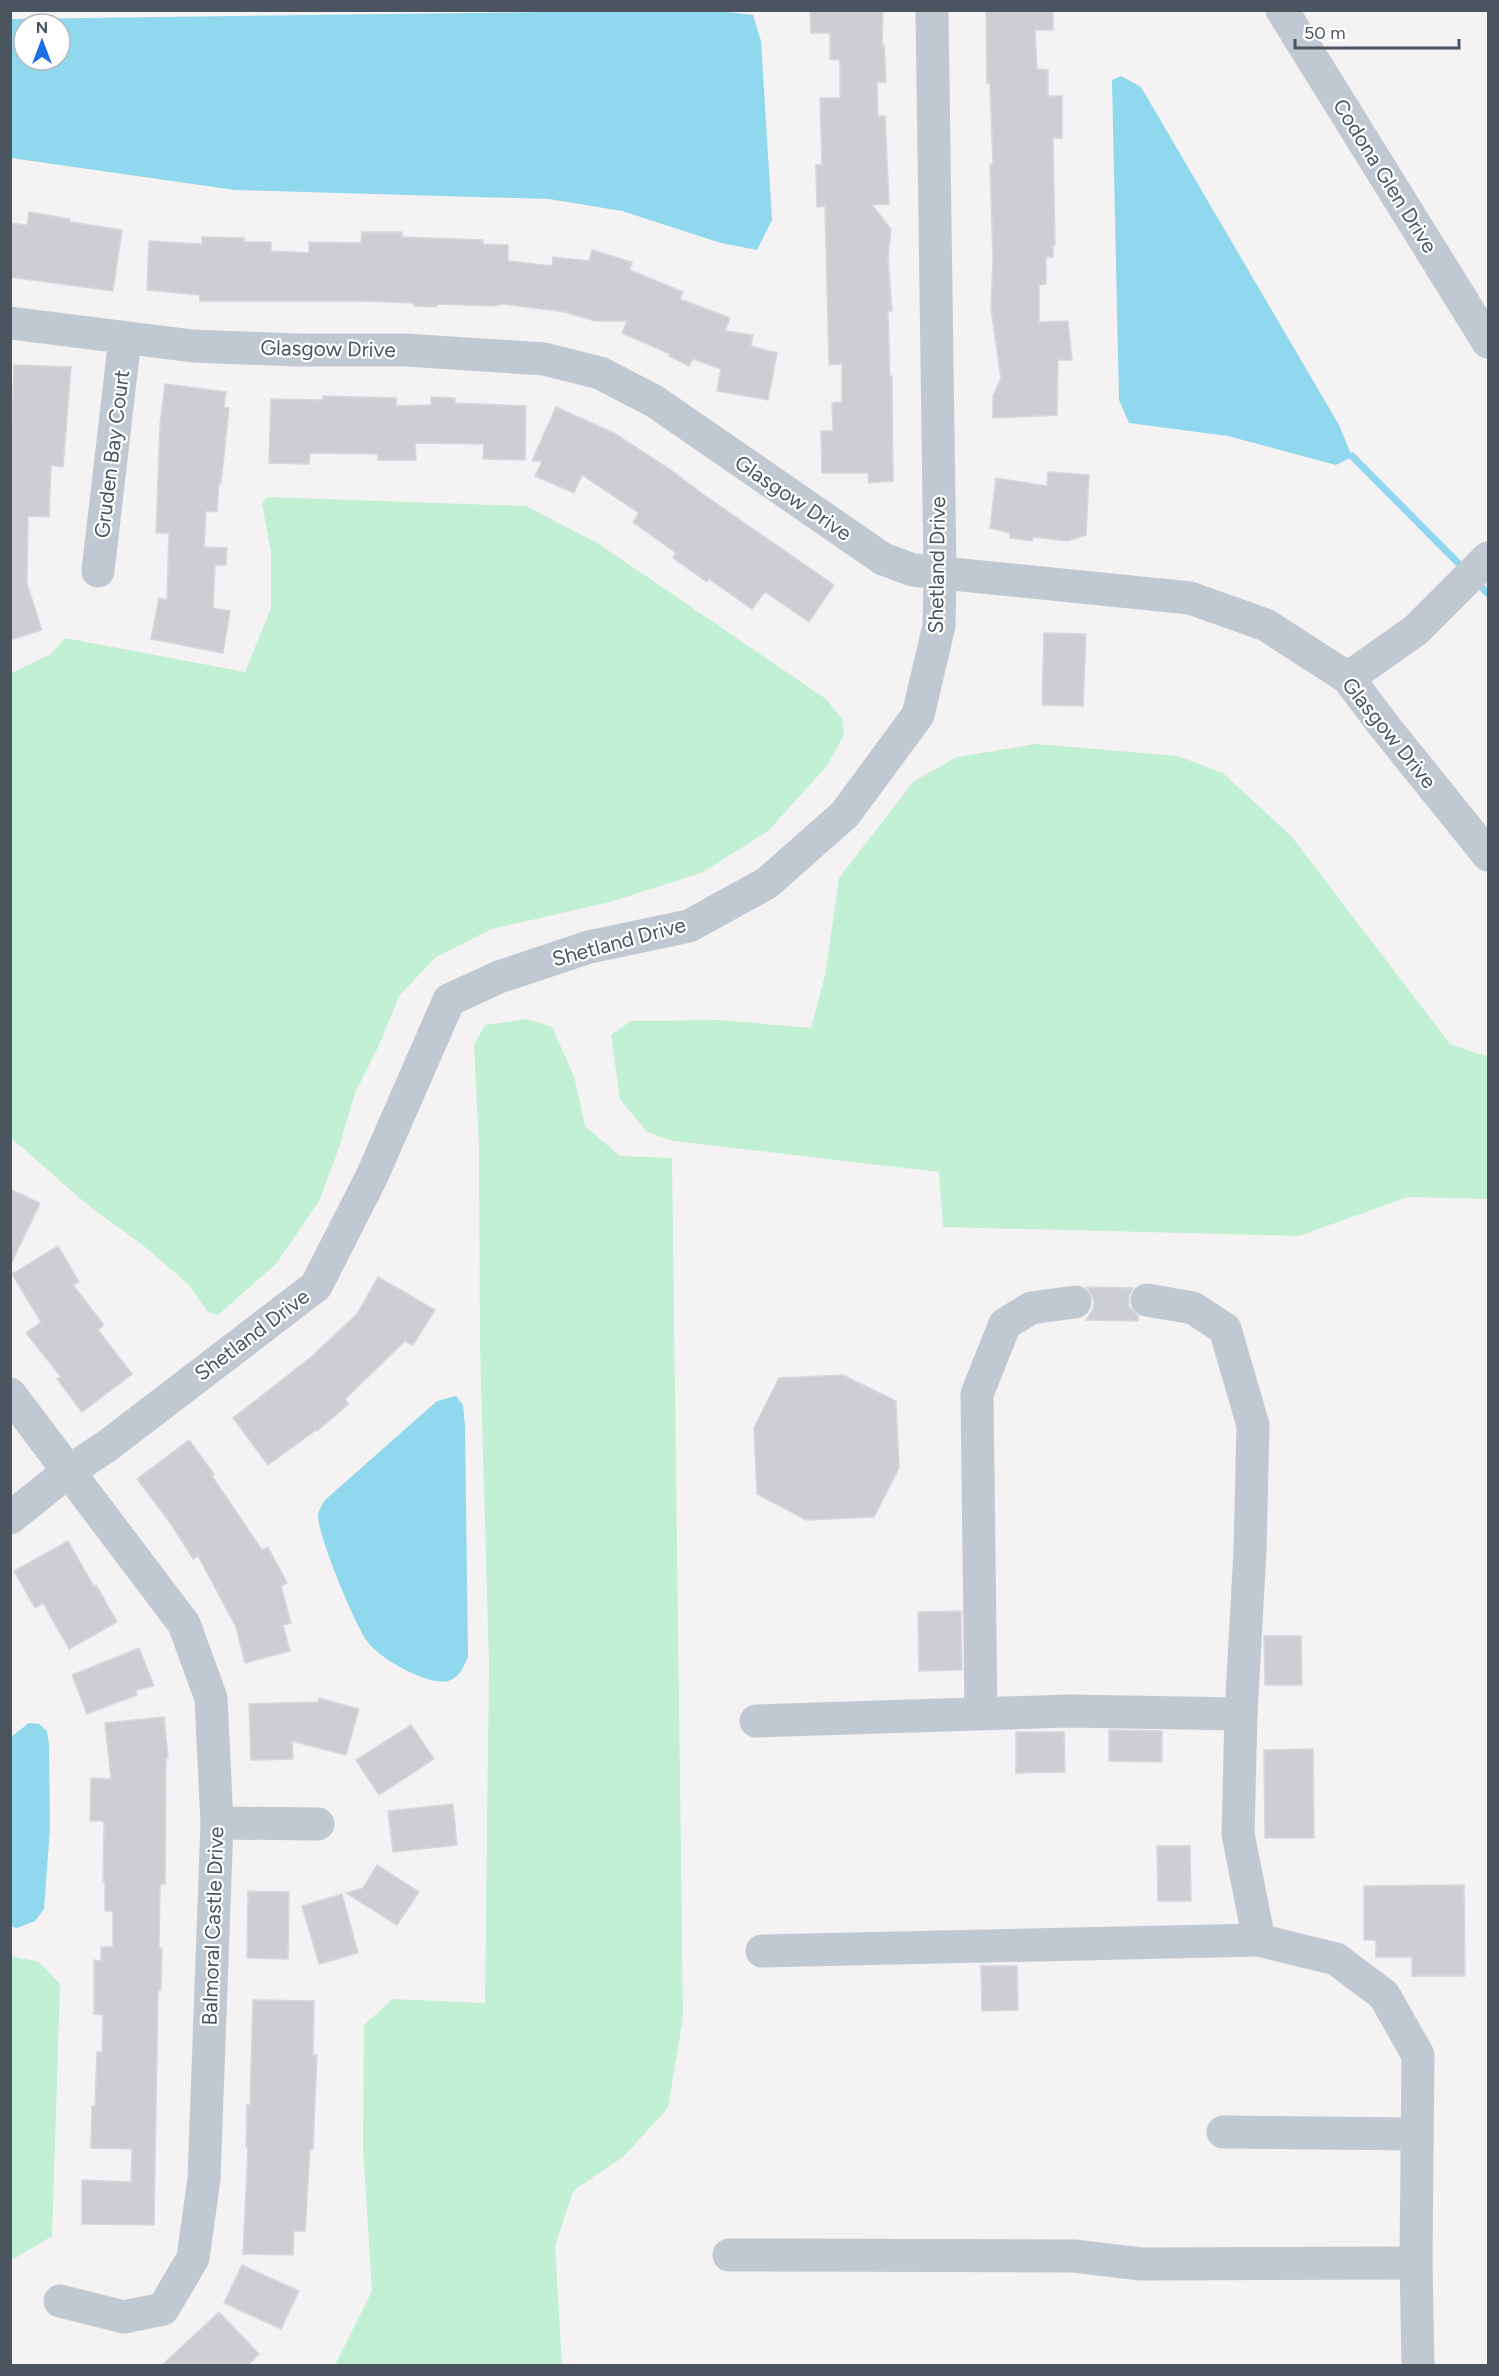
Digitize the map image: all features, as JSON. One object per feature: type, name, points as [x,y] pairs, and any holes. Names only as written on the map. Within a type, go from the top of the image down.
[{"type":"street","name":"Shetland Drive","points":[[10,1518],[69,1471],[107,1446],[316,1286],[372,1176],[449,1000],[499,977],[589,947],[689,926],[766,883],[844,814],[918,715],[939,626],[932,10]]},
{"type":"street","name":"Codona Glen Drive","points":[[1282,10],[1488,342]]},
{"type":"street","name":"Glasgow Drive","points":[[10,323],[193,346],[297,350],[405,350],[532,358],[600,373],[654,401],[883,559],[913,570],[1190,598],[1266,625],[1348,678],[1488,855]]},
{"type":"street","name":"Gruden Bay Court","points":[[99,571],[125,338]]},
{"type":"street","points":[[1348,678],[1416,630],[1488,558]]},
{"type":"street","points":[[1146,1300],[1193,1308],[1226,1329],[1253,1425],[1238,1834],[1259,1940]]},
{"type":"street","points":[[981,1713],[977,1394],[1005,1324],[1031,1308],[1074,1302]]},
{"type":"street","name":"Balmoral Castle Drive","points":[[10,1394],[184,1624],[211,1698],[217,1823],[204,2179],[193,2258],[163,2309],[124,2317],[60,2301]]},
{"type":"street","points":[[756,1721],[1068,1711],[1241,1714]]},
{"type":"street","points":[[217,1823],[318,1824]]},
{"type":"street","points":[[762,1950],[1259,1940],[1336,1959],[1384,1995],[1418,2055],[1416,2263],[1418,2366]]},
{"type":"street","points":[[1223,2132],[1417,2134]]},
{"type":"street","points":[[729,2254],[1074,2256],[1141,2264],[1416,2263]]},
{"type":"green space","points":[[267,497],[526,506],[599,544],[826,699],[842,719],[844,735],[826,767],[768,831],[701,873],[610,902],[491,929],[436,957],[399,996],[379,1045],[355,1093],[339,1148],[319,1201],[276,1264],[218,1315],[208,1312],[188,1284],[144,1246],[89,1206],[11,1138],[11,673],[51,654],[65,638],[245,672],[271,608],[271,553],[262,503]]},
{"type":"green space","points":[[1036,744],[1178,756],[1223,773],[1292,837],[1450,1044],[1488,1057],[1488,1199],[1408,1197],[1299,1236],[943,1227],[939,1172],[673,1141],[647,1132],[620,1099],[611,1035],[631,1021],[720,1020],[811,1028],[825,976],[839,878],[913,782],[957,757]]},
{"type":"green space","points":[[527,1019],[552,1027],[574,1076],[585,1126],[620,1156],[672,1158],[683,2017],[668,2108],[623,2157],[573,2191],[555,2246],[562,2365],[335,2365],[372,2291],[363,2148],[364,2025],[393,1999],[485,2003],[489,1663],[480,1347],[479,1147],[474,1044],[485,1025]]},
{"type":"green space","points":[[11,1956],[39,1962],[60,1984],[52,2236],[14,2259],[10,2258]]},
{"type":"water","points":[[709,10],[753,15],[761,41],[772,220],[757,250],[721,243],[622,211],[549,199],[235,190],[11,158],[11,19],[12,72],[72,72],[72,18]]},
{"type":"water","points":[[1121,76],[1141,87],[1339,425],[1352,457],[1336,465],[1228,436],[1129,423],[1119,400],[1112,80]]},
{"type":"water","points":[[456,1396],[463,1405],[465,1425],[468,1657],[461,1672],[455,1677],[448,1681],[439,1681],[404,1669],[381,1655],[367,1641],[338,1580],[324,1543],[318,1517],[325,1500],[437,1401]]},
{"type":"water","points":[[29,1723],[39,1724],[47,1731],[50,1828],[44,1909],[35,1921],[17,1928],[10,1926],[11,1737]]},
{"type":"building","points":[[810,10],[883,10],[882,45],[884,45],[886,82],[877,82],[878,116],[885,116],[889,204],[872,205],[891,229],[888,259],[892,311],[888,311],[890,376],[892,376],[893,481],[869,483],[868,473],[822,473],[821,431],[833,431],[832,403],[842,402],[842,364],[829,365],[825,206],[817,207],[816,165],[822,165],[820,98],[840,98],[840,60],[830,59],[830,33],[811,33]]},
{"type":"building","points":[[986,10],[1053,10],[1053,30],[1035,30],[1037,69],[1048,70],[1048,96],[1062,96],[1062,138],[1053,138],[1055,245],[1053,245],[1053,257],[1046,257],[1046,284],[1039,285],[1039,322],[1068,321],[1072,360],[1058,360],[1057,415],[993,418],[993,396],[1001,378],[991,310],[993,257],[990,164],[993,164],[990,83],[987,83]]},
{"type":"building","points":[[29,212],[70,219],[70,222],[122,230],[113,291],[10,277],[10,223],[27,225]]},
{"type":"building","points":[[362,232],[402,232],[402,237],[483,240],[483,244],[508,245],[508,261],[552,266],[553,257],[589,261],[592,250],[632,262],[630,270],[683,292],[680,299],[730,318],[725,331],[753,335],[751,346],[777,353],[768,400],[717,391],[721,369],[693,359],[689,366],[669,356],[670,354],[622,333],[627,321],[595,321],[565,312],[502,304],[496,306],[437,304],[437,307],[414,306],[414,303],[361,301],[200,301],[200,295],[147,290],[149,241],[202,244],[202,237],[244,238],[244,242],[271,242],[271,251],[309,253],[309,242],[361,243]]},
{"type":"building","points":[[14,365],[71,367],[63,467],[51,465],[49,517],[28,516],[27,584],[42,630],[10,640],[10,421],[12,421]]},
{"type":"building","points":[[165,384],[226,392],[224,407],[229,408],[217,512],[206,511],[204,547],[227,548],[226,565],[215,565],[213,608],[230,611],[223,653],[151,639],[159,598],[167,600],[169,533],[156,533],[160,425]]},
{"type":"building","points":[[323,396],[396,398],[396,406],[431,405],[431,397],[455,398],[455,403],[526,406],[525,460],[483,459],[484,444],[415,443],[416,460],[378,460],[378,454],[310,453],[309,464],[269,463],[271,399],[323,400]]},
{"type":"building","points":[[556,407],[614,433],[671,470],[834,585],[809,622],[765,592],[752,609],[709,579],[707,582],[673,558],[676,553],[633,522],[639,513],[582,475],[574,493],[535,476],[542,461],[532,461]]},
{"type":"building","points":[[1048,472],[1089,475],[1086,535],[1067,541],[1033,537],[1032,541],[1010,538],[1010,533],[990,528],[996,478],[1047,486]]},
{"type":"building","points":[[1044,633],[1086,634],[1083,706],[1042,705]]},
{"type":"building","points":[[10,1189],[40,1203],[10,1266]]},
{"type":"building","points":[[58,1246],[79,1282],[73,1285],[104,1325],[98,1330],[132,1374],[82,1412],[57,1379],[61,1377],[26,1333],[41,1322],[12,1274]]},
{"type":"building","points":[[378,1277],[435,1310],[413,1345],[405,1341],[345,1399],[349,1404],[317,1431],[268,1465],[233,1418],[310,1358],[357,1314]]},
{"type":"building","points":[[1086,1287],[1133,1288],[1129,1296],[1129,1306],[1138,1316],[1138,1321],[1086,1320],[1093,1309],[1094,1300]]},
{"type":"building","points":[[843,1375],[896,1401],[899,1468],[874,1517],[806,1520],[757,1494],[754,1428],[779,1378]]},
{"type":"building","points":[[189,1440],[214,1474],[212,1476],[262,1550],[268,1547],[287,1583],[281,1586],[291,1623],[283,1625],[290,1651],[245,1663],[236,1627],[198,1556],[193,1559],[171,1524],[137,1479]]},
{"type":"building","points":[[68,1541],[117,1622],[69,1649],[43,1603],[35,1608],[14,1571]]},
{"type":"building","points":[[961,1611],[962,1670],[919,1671],[918,1612]]},
{"type":"building","points":[[1264,1636],[1301,1636],[1302,1685],[1265,1685]]},
{"type":"building","points":[[139,1648],[154,1686],[136,1690],[137,1695],[87,1714],[72,1675]]},
{"type":"building","points":[[319,1698],[359,1709],[346,1755],[292,1741],[293,1759],[251,1760],[249,1704],[318,1702]]},
{"type":"building","points":[[164,1717],[168,1758],[166,1758],[165,1884],[160,1884],[159,1948],[162,1948],[161,1990],[158,1990],[154,2225],[82,2224],[82,2180],[131,2182],[132,2149],[91,2148],[92,2106],[95,2106],[97,2052],[102,2052],[103,2015],[94,2014],[94,1960],[101,1961],[101,1947],[113,1947],[113,1911],[105,1911],[104,1821],[90,1821],[91,1778],[111,1779],[105,1723]]},
{"type":"building","points":[[411,1725],[434,1759],[379,1795],[356,1760]]},
{"type":"building","points":[[1109,1730],[1162,1731],[1162,1762],[1109,1761]]},
{"type":"building","points":[[1016,1732],[1064,1732],[1065,1772],[1016,1773]]},
{"type":"building","points":[[1313,1749],[1314,1838],[1265,1838],[1264,1750]]},
{"type":"building","points":[[453,1804],[457,1845],[393,1852],[388,1811]]},
{"type":"building","points":[[1157,1846],[1190,1846],[1191,1901],[1158,1901]]},
{"type":"building","points":[[377,1865],[419,1892],[397,1925],[346,1893],[363,1888]]},
{"type":"building","points":[[1464,1885],[1465,1976],[1412,1976],[1412,1957],[1376,1957],[1376,1940],[1364,1940],[1364,1886]]},
{"type":"building","points":[[248,1891],[289,1892],[288,1959],[247,1958]]},
{"type":"building","points":[[342,1894],[358,1953],[319,1964],[302,1906]]},
{"type":"building","points":[[981,1966],[1017,1966],[1018,2010],[982,2011]]},
{"type":"building","points":[[253,2000],[314,2001],[313,2055],[317,2055],[313,2149],[310,2149],[305,2231],[294,2231],[293,2255],[243,2254],[248,2147],[246,2147],[247,2105],[250,2105]]},
{"type":"building","points":[[242,2265],[299,2291],[281,2329],[224,2303]]},
{"type":"building","points":[[219,2312],[259,2354],[247,2366],[161,2366]]},
{"type":"waterway","points":[[1352,456],[1464,569]]},
{"type":"waterway","points":[[1476,581],[1488,594]]}]
